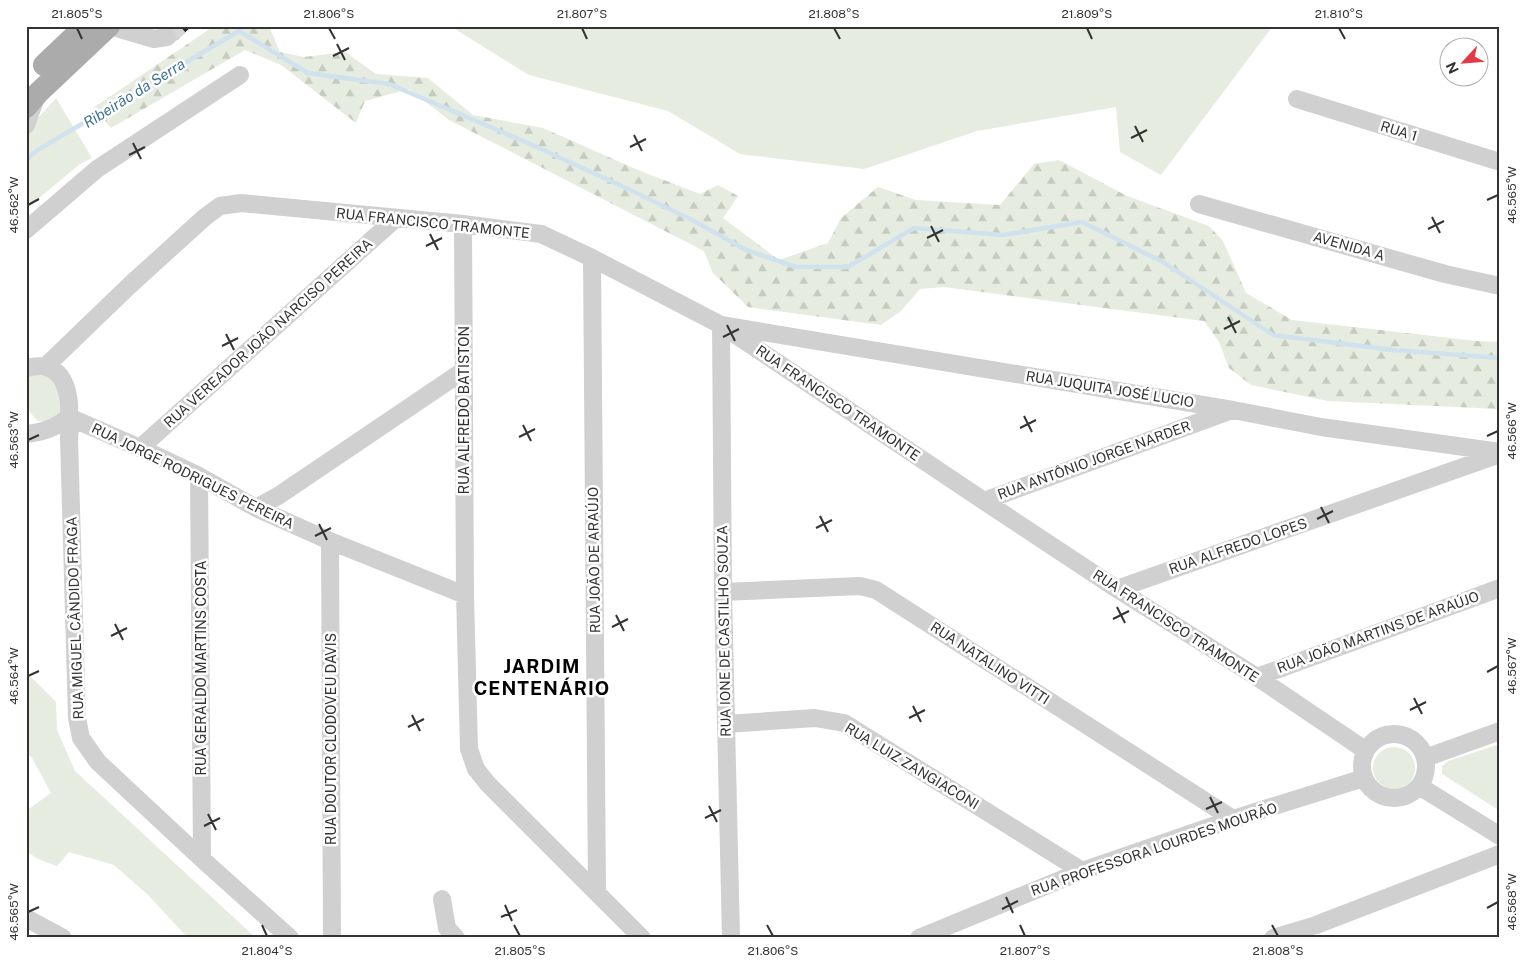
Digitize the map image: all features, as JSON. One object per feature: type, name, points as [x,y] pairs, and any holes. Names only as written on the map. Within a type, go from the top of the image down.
[{"type":"main road","points":[[30,94],[85,26]]},
{"type":"main road","points":[[30,94],[109,26]]},
{"type":"street","points":[[109,26],[154,39],[167,37]]},
{"type":"street","points":[[26,230],[97,169],[240,75]]},
{"type":"street","points":[[26,125],[30,94]]},
{"type":"street","name":"RUA 1","points":[[1298,99],[1500,162]]},
{"type":"street","name":"RUA FRANCISCO TRAMONTE","points":[[46,366],[130,285],[205,217],[220,206],[241,203],[463,224],[541,234],[592,258],[721,325],[1117,589],[1256,677],[1365,750]]},
{"type":"street","name":"AVENIDA A","points":[[1199,204],[1445,274],[1500,286]]},
{"type":"street","name":"RUA VEREADOR JOÃO NARCISO PEREIRA","points":[[140,448],[395,219]]},
{"type":"street","name":"RUA ALFREDO BATISTON","points":[[463,224],[465,595]]},
{"type":"street","name":"RUA JOÃO DE ARAÚJO","points":[[592,258],[597,892]]},
{"type":"street","name":"RUA JUQUITA JOSÉ LUCIO","points":[[721,325],[1233,410],[1322,427],[1500,453]]},
{"type":"street","name":"RUA IONE DE CASTILHO SOUZA","points":[[721,325],[723,592],[731,938]]},
{"type":"street","points":[[26,368],[46,366],[58,373],[64,380],[70,405],[70,418],[56,427],[26,434]]},
{"type":"street","points":[[256,508],[278,496],[463,371]]},
{"type":"street","name":"RUA ANTÔNIO JORGE NARDER","points":[[984,501],[1233,410]]},
{"type":"street","name":"RUA JORGE RODRIGUES PEREIRA","points":[[70,418],[199,476],[256,508],[330,541],[465,595]]},
{"type":"street","name":"RUA MIGUEL CÂNDIDO FRAGA","points":[[70,418],[77,718],[81,738],[98,762],[202,860],[290,938]]},
{"type":"street","name":"RUA ALFREDO LOPES","points":[[1117,589],[1500,453]]},
{"type":"street","name":"RUA GERALDO MARTINS COSTA","points":[[199,476],[202,860]]},
{"type":"street","name":"RUA DOUTOR CLODOVEU DAVIS","points":[[330,541],[332,938]]},
{"type":"street","name":"RUA NATALINO VITTI","points":[[723,592],[860,586],[876,590],[1233,819]]},
{"type":"street","name":"RUA JOÃO MARTINS DE ARAÚJO","points":[[1256,677],[1500,588]]},
{"type":"street","points":[[465,595],[469,749],[476,769],[488,784],[642,938]]},
{"type":"street","name":"RUA LUIZ ZANGIACONI","points":[[726,724],[814,718],[844,723],[1082,871]]},
{"type":"street","points":[[1425,758],[1500,731]]},
{"type":"street","points":[[1398,734],[1413,739],[1421,748],[1425,758],[1424,778],[1419,786],[1410,794],[1400,798],[1389,798],[1378,794],[1370,787],[1361,769],[1365,750],[1372,741],[1381,735],[1398,734]]},
{"type":"street","name":"RUA PROFESSORA LOURDES MOURÃO","points":[[919,938],[1082,871],[1233,819],[1364,778]]},
{"type":"street","points":[[1419,786],[1500,836]]},
{"type":"street","points":[[1273,938],[1319,931],[1500,854]]},
{"type":"street","points":[[442,900],[447,928],[456,938]]},
{"type":"street","points":[[26,918],[63,938]]},
{"type":"green space","points":[[214,26],[269,26],[280,52],[304,57],[345,52],[376,74],[428,78],[473,115],[543,128],[638,170],[700,194],[718,185],[738,196],[723,218],[779,260],[828,243],[841,218],[878,187],[916,200],[1000,205],[1034,164],[1059,160],[1127,196],[1209,226],[1223,241],[1246,293],[1292,320],[1500,342],[1500,409],[1328,401],[1251,385],[1229,368],[1219,342],[1204,321],[944,287],[920,289],[901,311],[881,325],[748,307],[713,273],[704,251],[449,120],[409,89],[365,101],[356,123],[281,65],[245,50],[111,128],[93,108]]},
{"type":"green space","points":[[450,26],[1273,26],[1161,175],[1120,152],[1116,107],[977,131],[864,169],[740,154],[668,111],[529,75]]},
{"type":"green space","points":[[56,98],[92,158],[80,164],[26,209],[26,131]]},
{"type":"green space","points":[[47,373],[58,386],[62,412],[47,422],[38,421],[31,413],[27,405],[26,391],[30,375]]},
{"type":"green space","points":[[26,672],[56,702],[57,730],[75,771],[256,938],[188,938],[147,894],[114,865],[69,852],[57,866],[38,859],[26,851],[26,811],[51,793],[32,758],[26,752]]},
{"type":"green space","points":[[1500,744],[1500,811],[1442,774],[1442,766],[1448,761]]},
{"type":"green space","points":[[1394,747],[1409,753],[1415,768],[1409,783],[1394,789],[1379,783],[1373,768],[1379,753]]},
{"type":"building","points":[[168,26],[192,26],[177,40],[176,31]]},
{"type":"waterway","name":"Ribeirão da Serra","points":[[26,160],[36,151],[239,31],[242,26]]},
{"type":"waterway","points":[[239,31],[308,73],[389,84],[528,143],[626,188],[694,221],[746,250],[796,267],[848,267],[914,228],[1003,235],[1082,222],[1163,262],[1273,335],[1393,350],[1500,358]]},
{"type":"tunnel","points":[[167,37],[180,26]]},
{"type":"district","name":"JARDIM CENTENÁRIO","points":[[542,677]]}]
